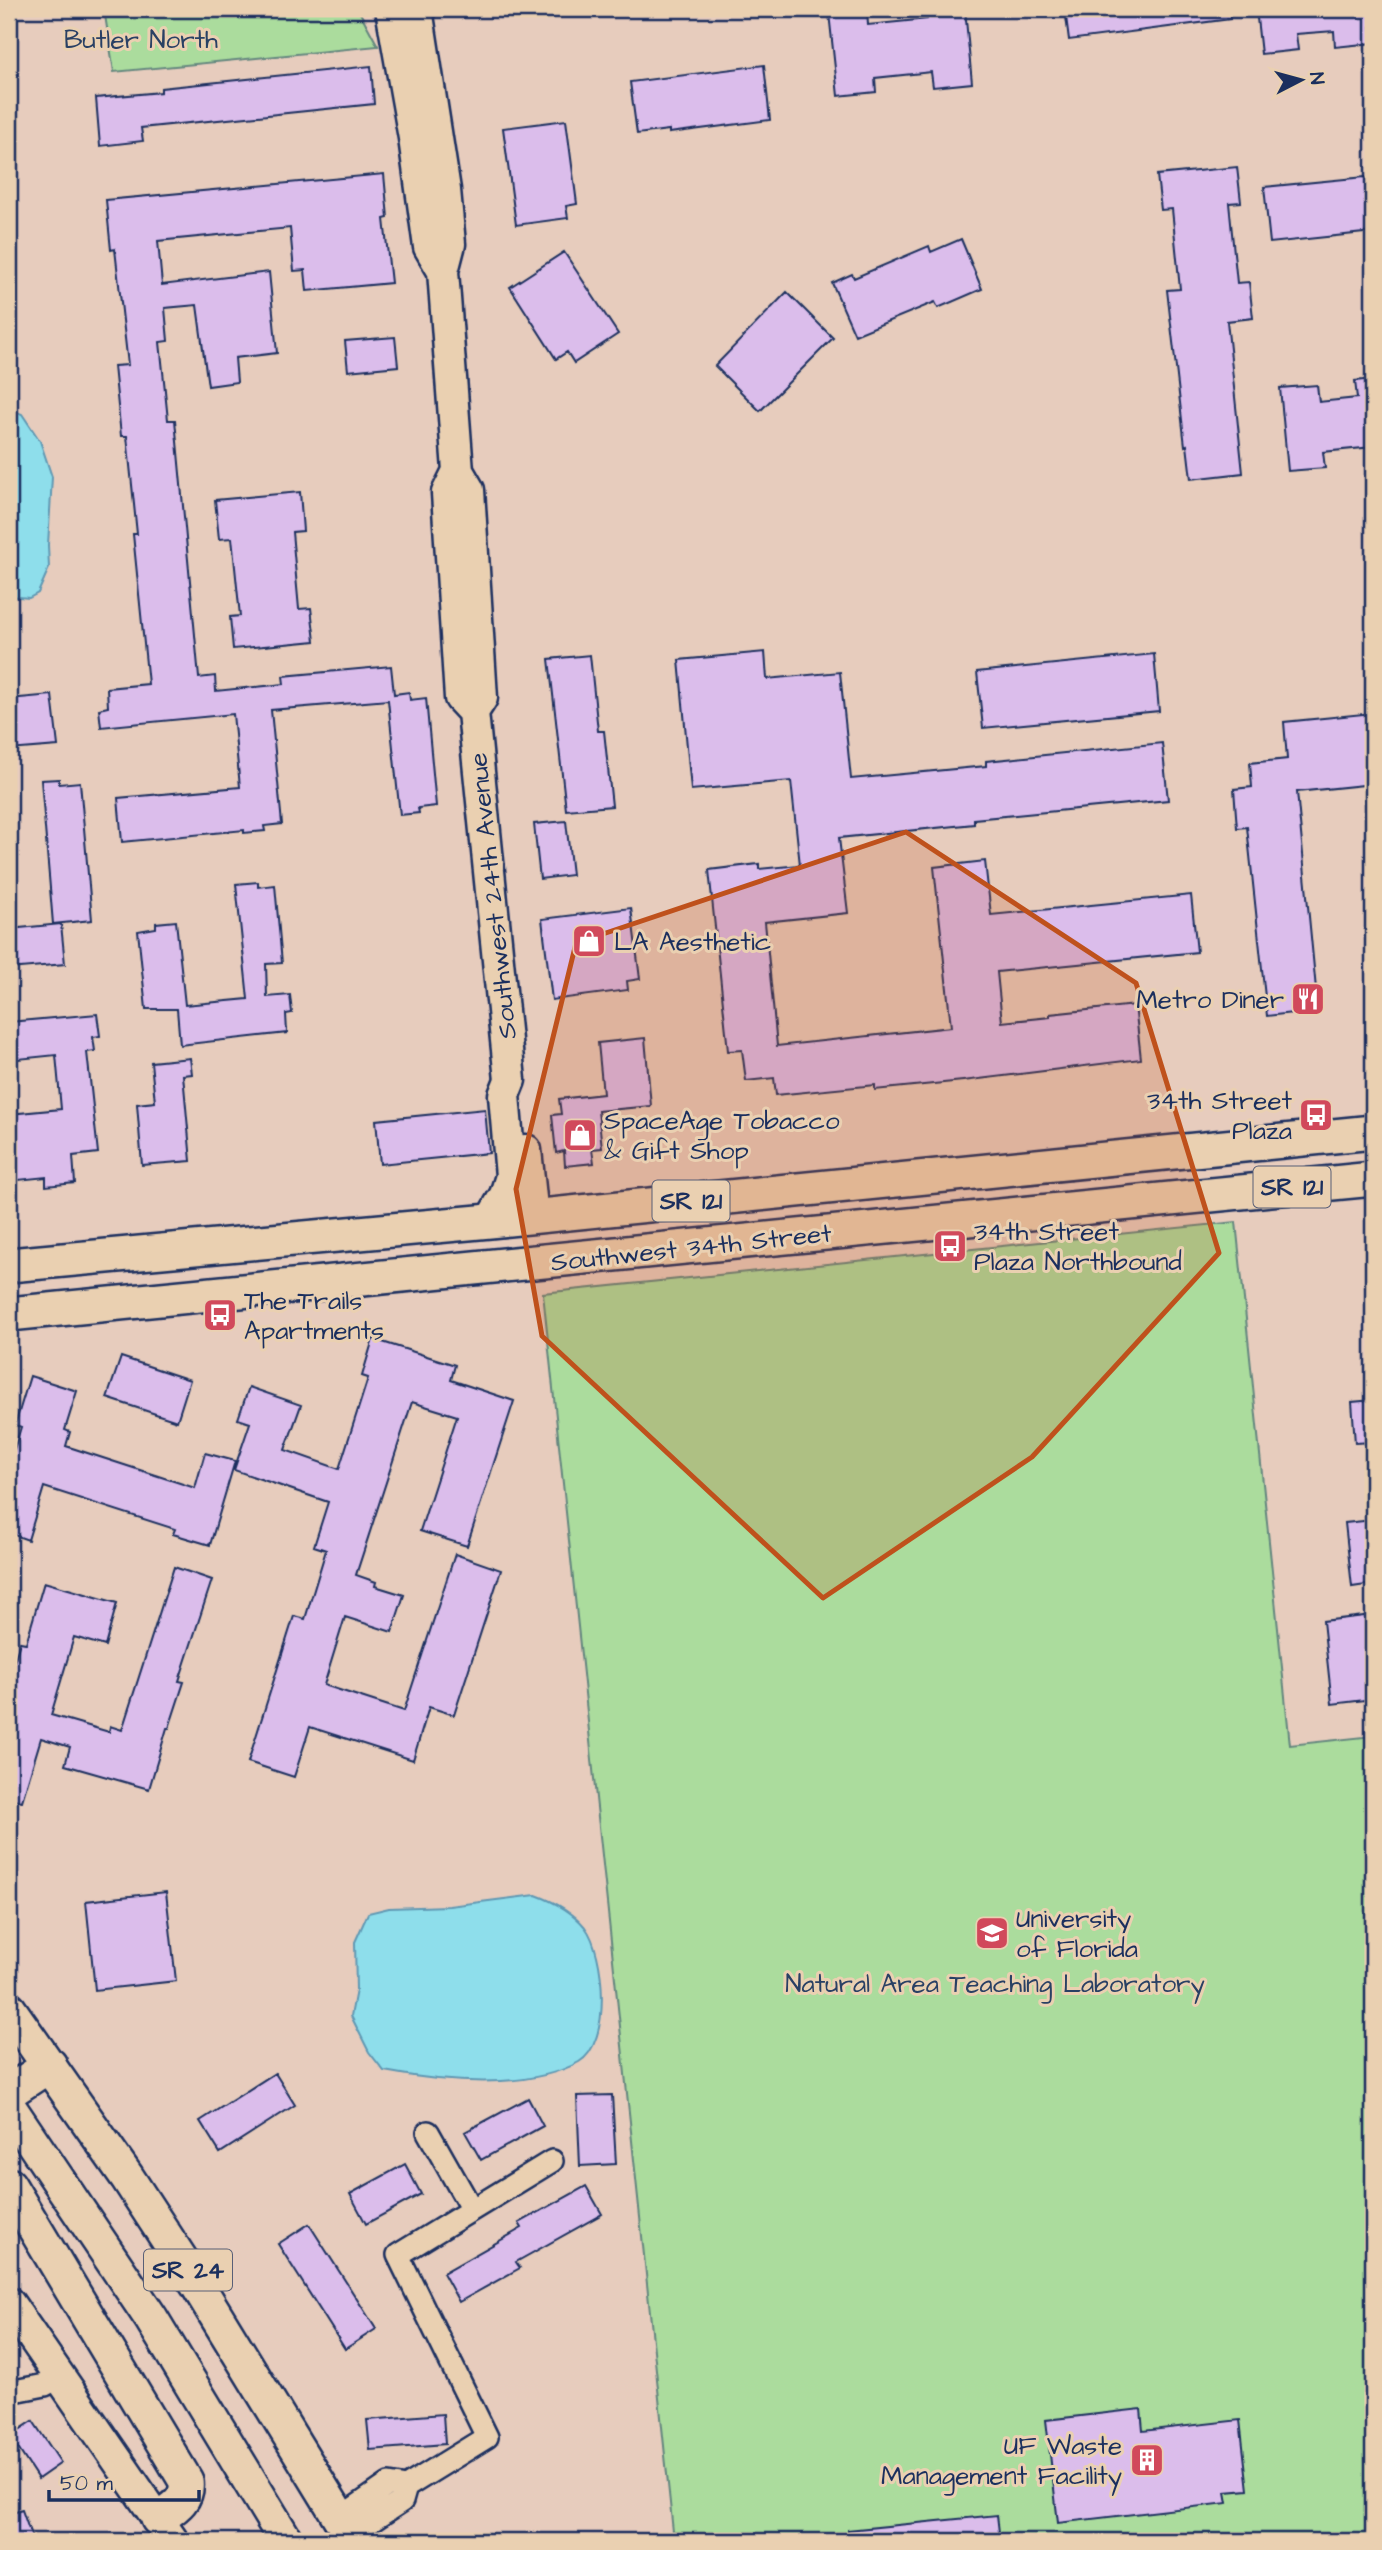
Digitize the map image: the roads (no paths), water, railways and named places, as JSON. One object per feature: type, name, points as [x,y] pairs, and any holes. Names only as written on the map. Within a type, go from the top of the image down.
[{"type":"main road","name":"Southwest 34th Street","points":[[9,1265],[533,1217],[1373,1132]]},
{"type":"main road","points":[[1336,1182],[1363,1164],[1373,1161]]},
{"type":"main road","name":"Southwest 34th Street","points":[[9,1314],[1373,1178]]},
{"type":"main road","points":[[520,1264],[551,1241],[576,1235],[733,1216],[764,1193]]},
{"type":"main road","points":[[307,1285],[363,1258],[502,1241],[521,1229],[533,1217]]},
{"type":"main road","points":[[54,1310],[111,1281],[124,1270],[130,1255]]},
{"type":"main road","name":"SR 24","points":[[9,2009],[50,2065],[198,2286],[340,2536]]},
{"type":"main road","points":[[9,2092],[50,2065]]},
{"type":"main road","name":"SR 24","points":[[9,2106],[151,2318],[286,2541]]},
{"type":"main road","points":[[9,2185],[186,2481],[187,2487],[182,2501],[165,2530]]},
{"type":"street","name":"Southwest 24th Avenue","points":[[391,9],[414,138],[429,247],[443,271]]},
{"type":"street","name":"Southwest 24th Avenue","points":[[416,9],[438,136],[450,244],[443,271],[458,471],[447,493],[460,698],[473,712],[510,1080],[504,1095],[510,1185],[489,1221]]},
{"type":"street","name":"Southwest 24th Avenue","points":[[510,1080],[520,1092],[533,1217]]},
{"type":"street","points":[[428,2132],[471,2208]]},
{"type":"street","points":[[340,2536],[350,2511],[389,2484],[406,2487],[487,2437],[398,2255],[552,2161]]},
{"type":"street","points":[[9,2303],[165,2530]]},
{"type":"street","points":[[9,2392],[45,2385],[60,2377]]},
{"type":"water","points":[[9,409],[22,414],[40,441],[52,477],[49,568],[38,593],[29,598],[9,596]]},
{"type":"water","points":[[536,1895],[575,1916],[592,1939],[601,1976],[602,1997],[597,2037],[590,2052],[579,2062],[558,2071],[509,2080],[457,2081],[384,2071],[369,2052],[351,2016],[356,1990],[355,1942],[368,1913],[389,1908],[449,1906]]},
{"type":"place","name":"LA Aesthetic","points":[[589,941]]},
{"type":"place","name":"Metro Diner","points":[[1308,999]]},
{"type":"place","name":"34th Street Plaza","points":[[1316,1115]]},
{"type":"place","name":"SpaceAge Tobacco & Gift Shop","points":[[580,1135]]},
{"type":"place","name":"34th Street Plaza Northbound","points":[[950,1246]]},
{"type":"place","name":"The Trails Apartments","points":[[220,1315]]},
{"type":"place","name":"University of Florida","points":[[992,1933]]},
{"type":"place","name":"UF Waste Management Facility","points":[[1147,2460]]},
{"type":"park label","name":"Butler North","points":[[141,39]]},
{"type":"park label","name":"Natural Area Teaching Laboratory","points":[[995,1983]]}]
